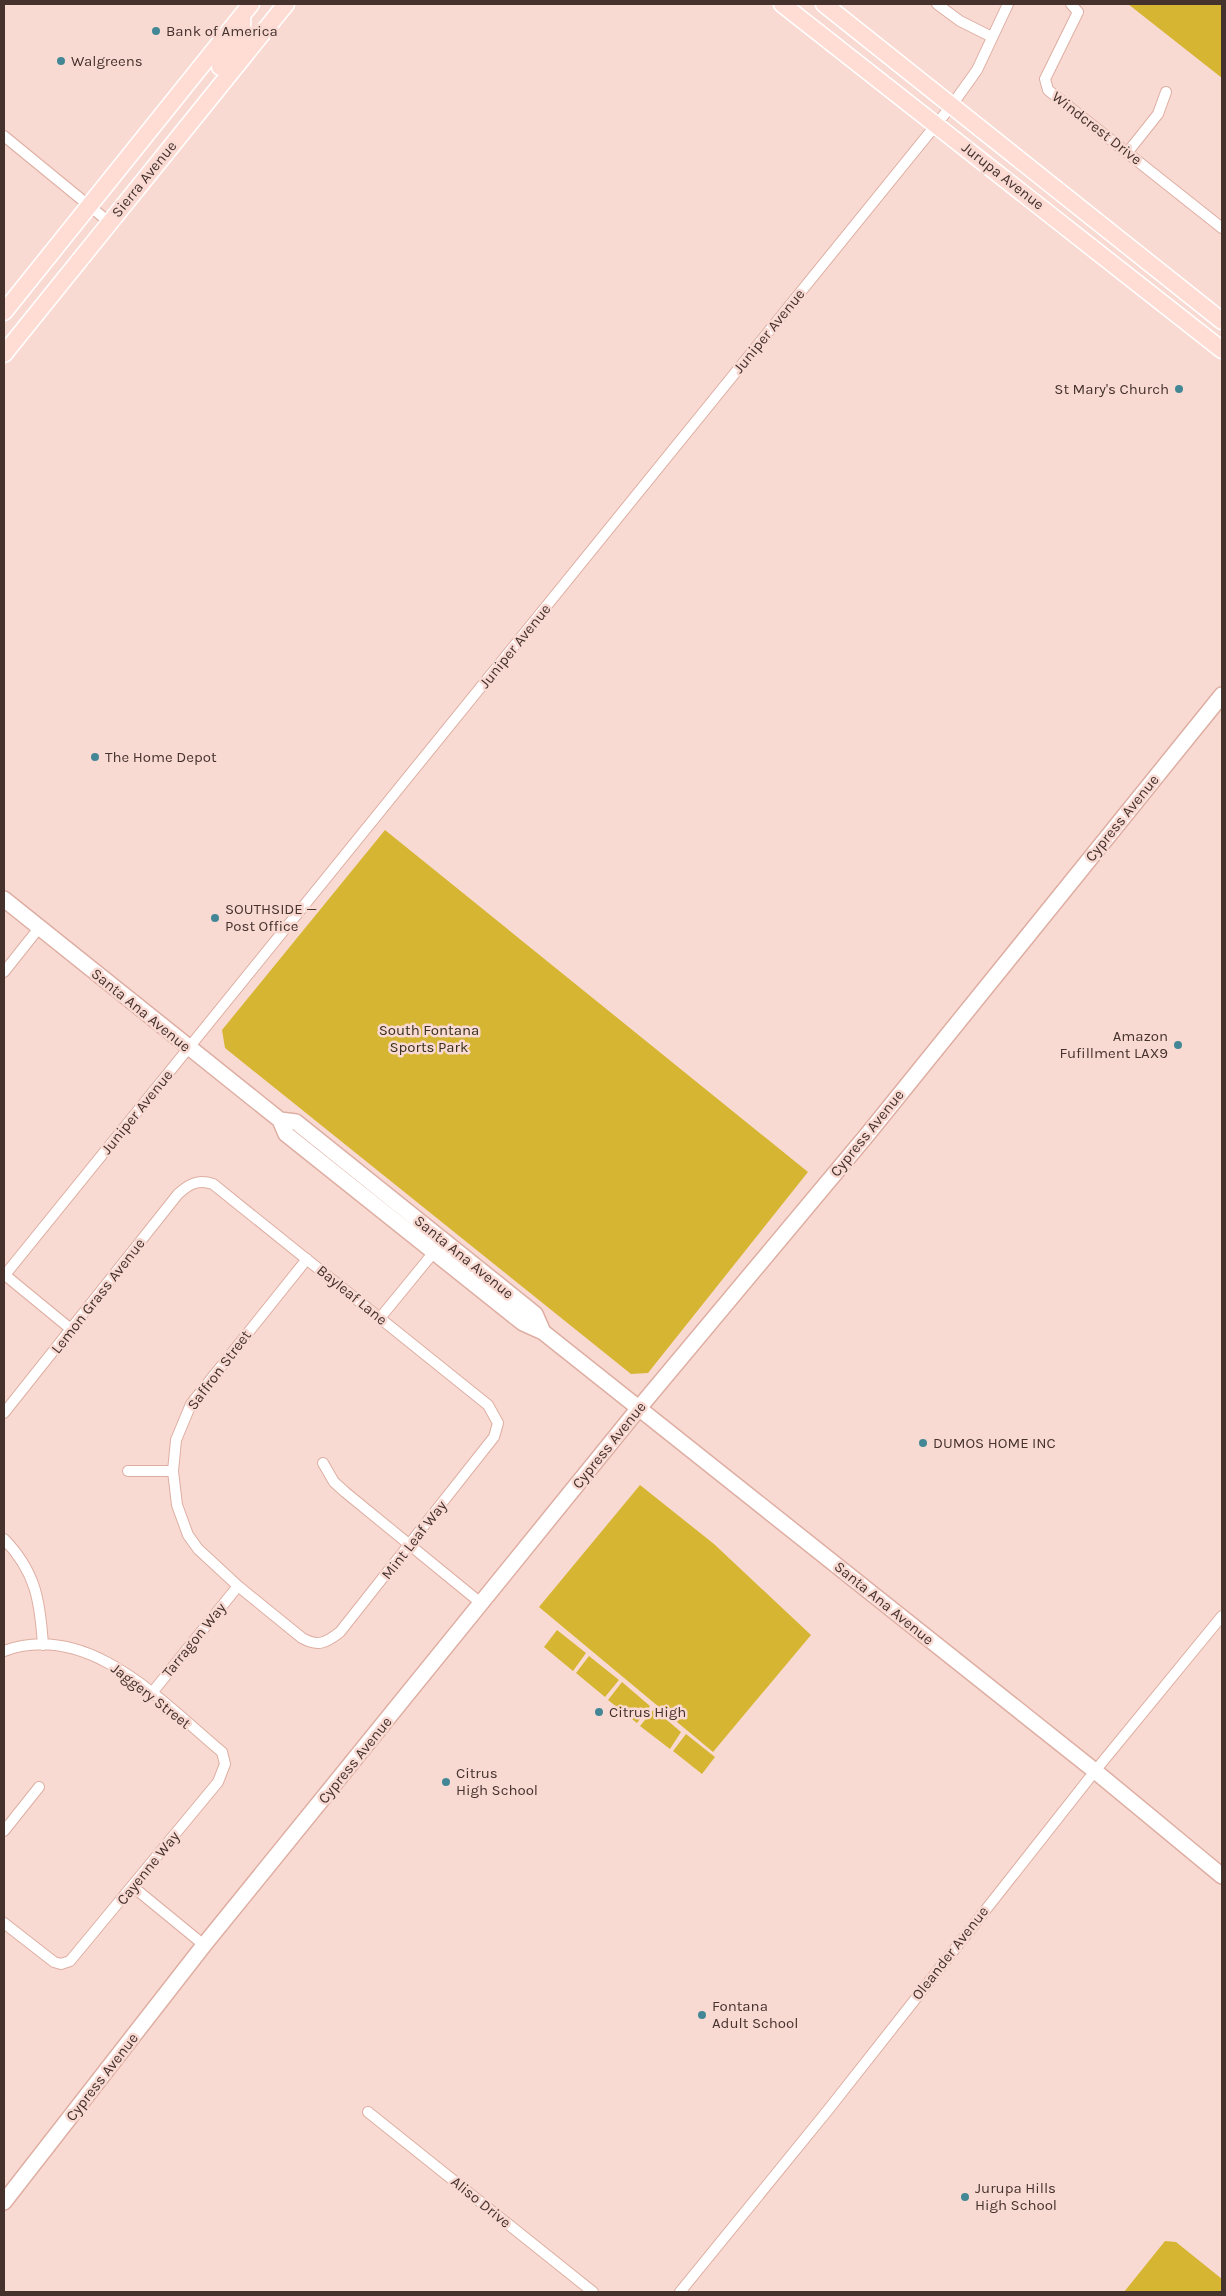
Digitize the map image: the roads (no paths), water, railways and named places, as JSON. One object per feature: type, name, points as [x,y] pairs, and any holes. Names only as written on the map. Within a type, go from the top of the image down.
[{"type":"main road","name":"Sierra Avenue","points":[[4,354],[286,4]]},
{"type":"main road","name":"Jurupa Avenue","points":[[782,4],[1222,350]]},
{"type":"main road","name":"Jurupa Avenue","points":[[824,4],[1222,321]]},
{"type":"main road","name":"Sierra Avenue","points":[[4,312],[247,9]]},
{"type":"main road","points":[[174,143],[190,106],[239,42],[243,34],[247,9]]},
{"type":"street","points":[[937,4],[960,21],[992,37]]},
{"type":"street","name":"Juniper Avenue","points":[[4,1275],[952,106],[977,70],[1008,4]]},
{"type":"street","name":"Windcrest Drive","points":[[1071,4],[1078,12],[1050,67],[1045,83],[1048,90],[1220,223]]},
{"type":"street","points":[[1128,153],[1158,114],[1166,92]]},
{"type":"street","points":[[4,136],[109,222]]},
{"type":"street","name":"Cypress Avenue","points":[[4,2202],[204,1945],[639,1408],[867,1135],[1222,695]]},
{"type":"street","name":"Santa Ana Avenue","points":[[4,899],[280,1120],[286,1134],[523,1324],[543,1332],[639,1408],[1095,1771],[1222,1876]]},
{"type":"street","points":[[4,972],[39,928]]},
{"type":"street","name":"Santa Ana Avenue","points":[[280,1120],[296,1122],[535,1314],[543,1332]]},
{"type":"street","name":"Bayleaf Lane","points":[[196,1182],[205,1181],[213,1184],[307,1259],[488,1405],[498,1423]]},
{"type":"street","name":"Lemon Grass Avenue","points":[[4,1414],[178,1194],[196,1182]]},
{"type":"street","points":[[380,1318],[434,1252]]},
{"type":"street","name":"Saffron Street","points":[[307,1259],[191,1404],[181,1424],[176,1440],[173,1471],[177,1505],[188,1535],[209,1561],[302,1638],[317,1644]]},
{"type":"street","points":[[4,1275],[72,1330]]},
{"type":"street","name":"Mint Leaf Way","points":[[317,1644],[326,1643],[340,1632],[494,1437],[498,1423]]},
{"type":"street","points":[[323,1464],[340,1487],[482,1604]]},
{"type":"street","points":[[128,1471],[173,1471]]},
{"type":"street","points":[[4,1539],[16,1552],[35,1585],[40,1601],[43,1645]]},
{"type":"street","name":"Tarragon Way","points":[[151,1694],[238,1586]]},
{"type":"street","name":"Oleander Avenue","points":[[680,2292],[828,2110],[1095,1771],[1222,1616]]},
{"type":"street","name":"Jaggery Street","points":[[4,1651],[43,1645],[93,1654],[119,1668],[222,1752],[225,1764]]},
{"type":"street","name":"Cayenne Way","points":[[4,1923],[44,1956],[61,1964],[70,1961],[77,1955],[218,1782],[225,1764]]},
{"type":"street","points":[[4,1831],[39,1788]]},
{"type":"street","points":[[132,1886],[204,1945]]},
{"type":"street","name":"Aliso Drive","points":[[368,2112],[593,2292]]},
{"type":"place","name":"Bank of America","points":[[156,31]]},
{"type":"place","name":"Walgreens","points":[[61,61]]},
{"type":"place","name":"St Mary's Church","points":[[1179,389]]},
{"type":"place","name":"The Home Depot","points":[[95,757]]},
{"type":"place","name":"SOUTHSIDE — Post Office","points":[[215,918]]},
{"type":"place","name":"Amazon Fufillment LAX9","points":[[1178,1045]]},
{"type":"place","name":"DUMOS HOME INC","points":[[923,1443]]},
{"type":"place","name":"Citrus High","points":[[599,1712]]},
{"type":"place","name":"Citrus High School","points":[[446,1782]]},
{"type":"place","name":"Fontana Adult School","points":[[702,2015]]},
{"type":"place","name":"Jurupa Hills High School","points":[[965,2197]]},
{"type":"park label","name":"South Fontana Sports Park","points":[[429,1038]]}]
